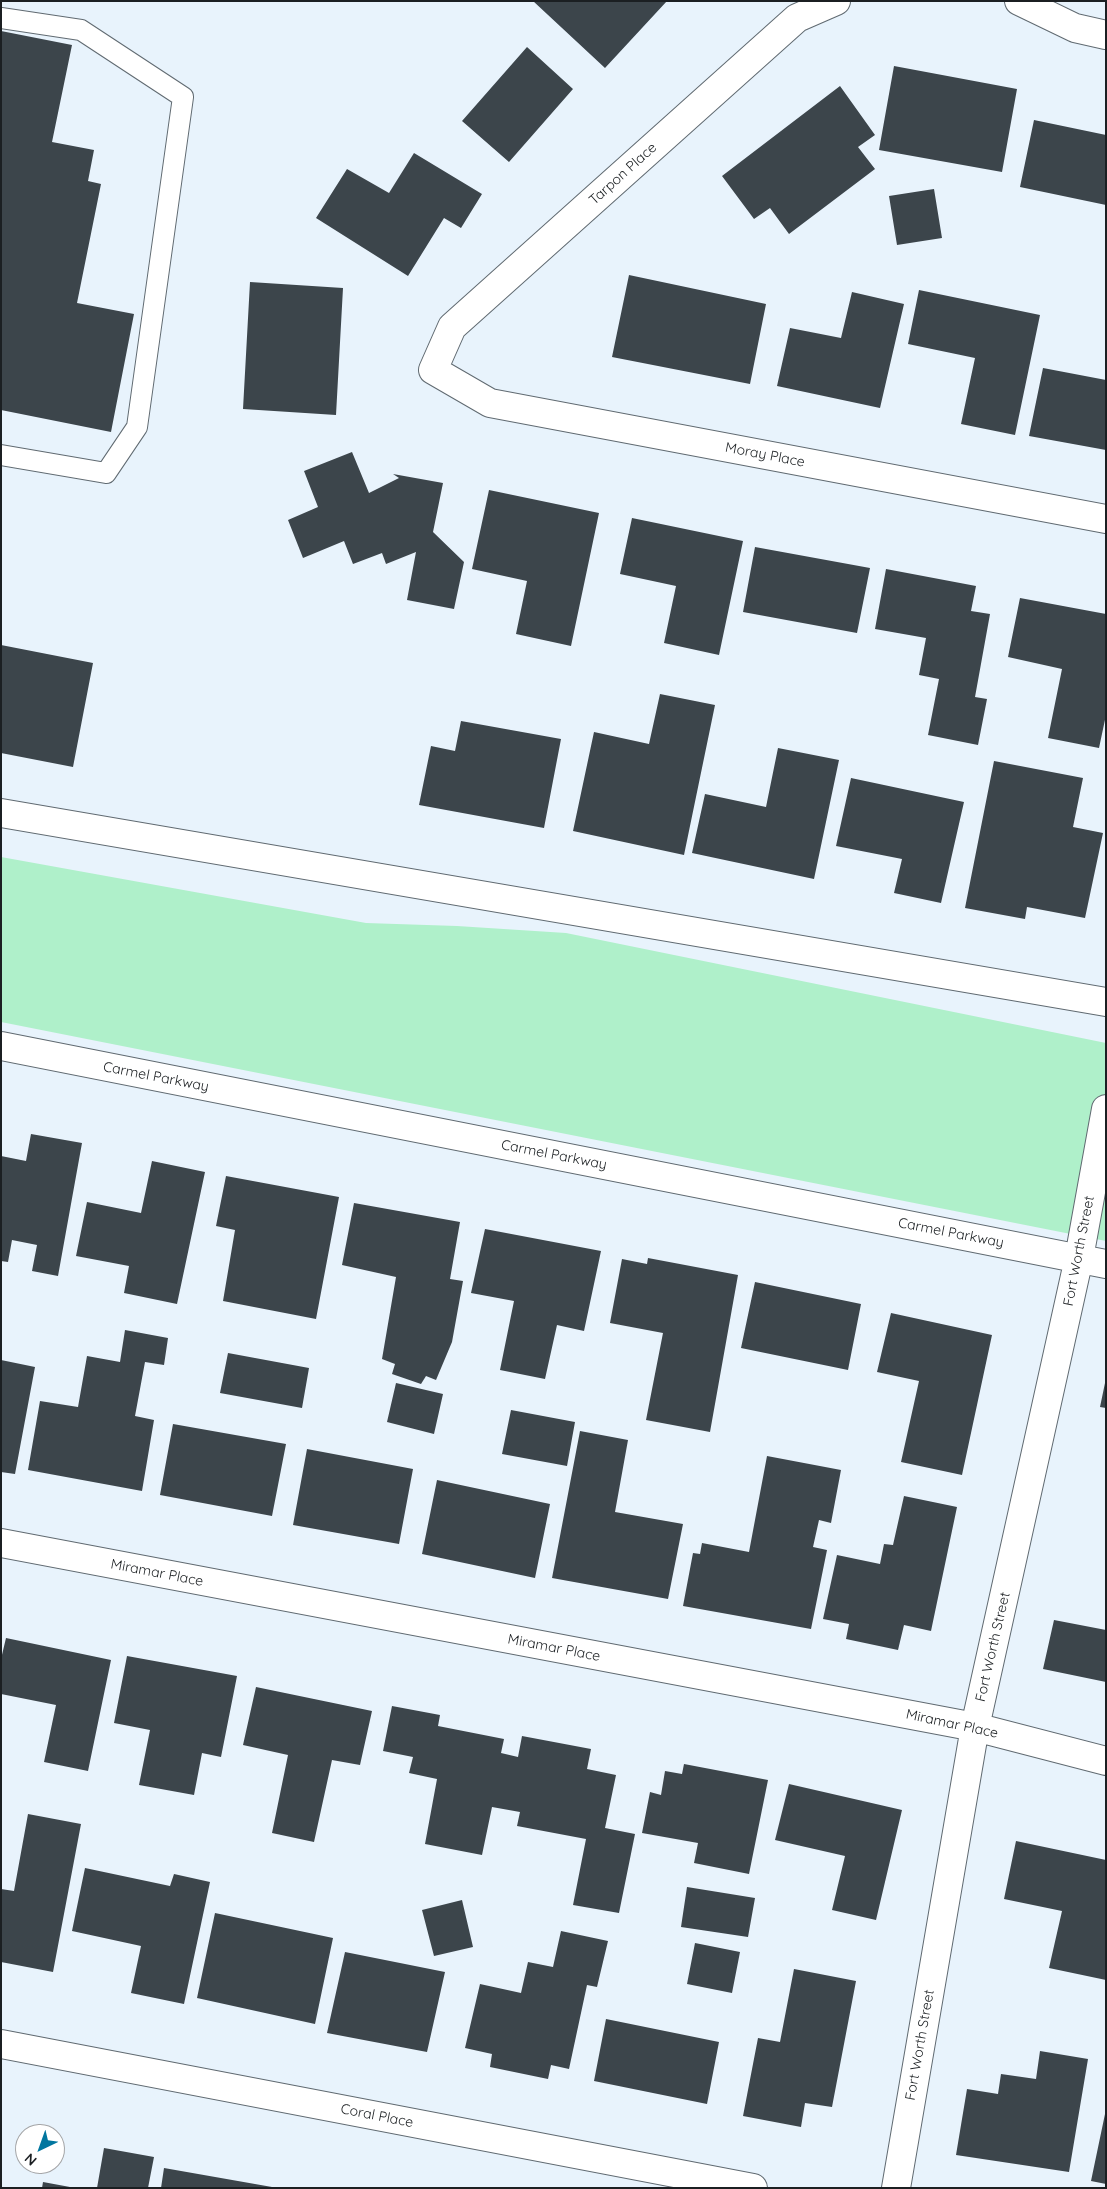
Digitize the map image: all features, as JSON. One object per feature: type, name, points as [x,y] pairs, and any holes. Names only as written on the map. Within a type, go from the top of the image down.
[{"type":"street","name":"Tarpon Place","points":[[433,370],[452,327],[797,18],[836,1]]},
{"type":"street","points":[[1019,1],[1076,28],[1106,35]]},
{"type":"street","name":"Moray Place","points":[[433,370],[490,403],[1106,519]]},
{"type":"street","points":[[1,814],[1106,1002]]},
{"type":"street","name":"Carmel Parkway","points":[[1,1046],[1106,1264]]},
{"type":"street","name":"Fort Worth Street","points":[[896,2188],[975,1727],[1079,1258],[1106,1109]]},
{"type":"street","name":"Miramar Place","points":[[1,1543],[975,1727],[1106,1761]]},
{"type":"street","name":"Coral Place","points":[[1,2044],[753,2188]]},
{"type":"lane","points":[[1,18],[81,30],[183,97],[137,427],[106,473],[1,455]]},
{"type":"green space","points":[[1,857],[366,923],[457,926],[566,933],[1106,1043],[1106,1241],[1,1022]]},
{"type":"building","points":[[533,1],[667,1],[605,68]]},
{"type":"building","points":[[1,31],[72,45],[52,142],[94,150],[88,181],[101,184],[77,303],[134,314],[111,432],[1,410]]},
{"type":"building","points":[[527,47],[573,89],[509,162],[462,121]]},
{"type":"building","points":[[894,66],[1017,89],[1002,172],[879,150]]},
{"type":"building","points":[[840,86],[875,135],[858,147],[875,169],[789,234],[770,208],[754,219],[722,176]]},
{"type":"building","points":[[1034,120],[1106,135],[1106,205],[1020,187]]},
{"type":"building","points":[[414,153],[482,194],[461,228],[444,218],[408,276],[316,218],[347,169],[389,193]]},
{"type":"building","points":[[934,189],[942,238],[897,245],[889,196]]},
{"type":"building","points":[[629,275],[766,304],[750,384],[612,357]]},
{"type":"building","points":[[250,282],[343,288],[336,415],[243,409]]},
{"type":"building","points":[[919,290],[1040,315],[1015,435],[961,424],[975,358],[908,344]]},
{"type":"building","points":[[852,292],[904,304],[880,408],[777,386],[790,328],[841,338]]},
{"type":"building","points":[[1043,368],[1106,380],[1106,450],[1029,436]]},
{"type":"building","points":[[352,452],[369,493],[399,478],[393,474],[443,483],[433,532],[464,562],[454,609],[407,600],[416,552],[386,564],[382,553],[353,564],[344,541],[303,558],[288,520],[318,507],[304,471]]},
{"type":"building","points":[[489,490],[599,513],[571,646],[516,634],[527,581],[472,569]]},
{"type":"building","points":[[632,518],[743,541],[719,655],[664,643],[676,586],[620,574]]},
{"type":"building","points":[[755,547],[870,568],[857,633],[743,612]]},
{"type":"building","points":[[886,569],[976,586],[971,611],[990,614],[975,697],[987,699],[978,745],[928,735],[939,679],[919,675],[926,638],[875,629]]},
{"type":"building","points":[[1020,598],[1106,614],[1106,715],[1099,748],[1048,738],[1062,669],[1008,657]]},
{"type":"building","points":[[1,645],[93,663],[73,767],[1,753]]},
{"type":"building","points":[[660,694],[715,705],[684,855],[573,831],[594,732],[649,744]]},
{"type":"building","points":[[461,721],[561,739],[544,828],[419,805],[431,746],[455,751]]},
{"type":"building","points":[[778,748],[839,760],[814,879],[692,853],[705,794],[766,807]]},
{"type":"building","points":[[994,761],[1083,778],[1073,827],[1103,833],[1085,918],[1027,907],[1025,919],[965,908]]},
{"type":"building","points":[[851,778],[964,802],[941,903],[894,893],[902,859],[836,846]]},
{"type":"building","points":[[31,1134],[82,1143],[58,1276],[32,1271],[37,1245],[12,1240],[8,1262],[1,1261],[1,1156],[26,1161]]},
{"type":"building","points":[[152,1161],[205,1172],[177,1304],[124,1293],[129,1266],[76,1256],[87,1202],[141,1213]]},
{"type":"building","points":[[226,1176],[339,1197],[316,1319],[223,1301],[235,1230],[216,1226]]},
{"type":"building","points":[[354,1203],[460,1222],[450,1279],[463,1281],[452,1342],[436,1380],[426,1376],[421,1384],[392,1374],[395,1364],[382,1359],[396,1277],[342,1265]]},
{"type":"building","points":[[485,1229],[601,1251],[584,1331],[557,1325],[545,1379],[500,1370],[514,1301],[471,1293]]},
{"type":"building","points":[[648,1258],[738,1275],[710,1432],[646,1420],[663,1333],[610,1323],[622,1259],[647,1264]]},
{"type":"building","points":[[755,1282],[861,1304],[848,1370],[741,1348]]},
{"type":"building","points":[[891,1313],[992,1335],[962,1475],[901,1462],[919,1381],[877,1372]]},
{"type":"building","points":[[125,1330],[168,1338],[164,1365],[145,1362],[135,1416],[154,1420],[142,1491],[28,1470],[40,1401],[78,1407],[87,1356],[120,1362]]},
{"type":"building","points":[[228,1353],[309,1368],[302,1408],[220,1393]]},
{"type":"building","points":[[1,1360],[35,1367],[15,1474],[1,1472]]},
{"type":"building","points":[[396,1383],[443,1394],[434,1434],[387,1422]]},
{"type":"building","points":[[1106,1383],[1106,1408],[1100,1407]]},
{"type":"building","points":[[511,1410],[575,1422],[567,1466],[502,1454]]},
{"type":"building","points":[[173,1424],[286,1444],[272,1516],[160,1495]]},
{"type":"building","points":[[580,1431],[628,1440],[615,1512],[683,1524],[668,1599],[552,1578]]},
{"type":"building","points":[[307,1449],[413,1469],[399,1544],[293,1525]]},
{"type":"building","points":[[767,1456],[841,1470],[831,1523],[819,1520],[813,1547],[827,1550],[811,1629],[683,1606],[693,1553],[700,1554],[702,1543],[749,1552]]},
{"type":"building","points":[[437,1480],[550,1504],[535,1578],[422,1554]]},
{"type":"building","points":[[904,1496],[957,1507],[931,1631],[904,1625],[898,1650],[846,1639],[849,1624],[823,1619],[837,1555],[880,1564],[884,1544],[893,1545]]},
{"type":"building","points":[[1054,1620],[1106,1630],[1106,1682],[1043,1669]]},
{"type":"building","points":[[6,1638],[111,1660],[88,1771],[44,1762],[56,1705],[1,1694],[1,1659]]},
{"type":"building","points":[[127,1656],[237,1676],[221,1757],[202,1753],[194,1795],[139,1785],[150,1730],[114,1723]]},
{"type":"building","points":[[256,1687],[372,1711],[360,1765],[332,1760],[314,1842],[272,1833],[288,1755],[243,1745]]},
{"type":"building","points":[[392,1706],[440,1715],[438,1726],[504,1739],[501,1753],[518,1757],[522,1736],[591,1749],[587,1769],[616,1775],[605,1828],[635,1834],[619,1913],[573,1905],[586,1839],[517,1826],[520,1812],[492,1807],[482,1855],[425,1844],[437,1779],[409,1773],[413,1757],[383,1751]]},
{"type":"building","points":[[684,1764],[768,1780],[749,1874],[694,1863],[698,1843],[642,1833],[650,1792],[661,1795],[665,1771],[682,1774]]},
{"type":"building","points":[[789,1784],[902,1810],[876,1920],[832,1910],[845,1856],[775,1840]]},
{"type":"building","points":[[28,1814],[81,1824],[53,1972],[1,1962],[1,1889],[14,1891]]},
{"type":"building","points":[[1016,1841],[1106,1860],[1106,1980],[1049,1968],[1062,1911],[1004,1899]]},
{"type":"building","points":[[85,1868],[170,1886],[174,1874],[210,1882],[184,2004],[131,1993],[141,1946],[72,1931]]},
{"type":"building","points":[[687,1887],[755,1898],[748,1937],[681,1927]]},
{"type":"building","points":[[462,1900],[473,1947],[434,1956],[422,1910]]},
{"type":"building","points":[[215,1913],[333,1938],[315,2024],[197,1998]]},
{"type":"building","points":[[561,1931],[608,1941],[597,1987],[587,1985],[569,2069],[551,2065],[548,2079],[490,2067],[492,2054],[465,2048],[480,1984],[521,1993],[528,1962],[553,1967]]},
{"type":"building","points":[[695,1943],[740,1952],[732,1993],[687,1984]]},
{"type":"building","points":[[345,1952],[445,1972],[427,2052],[327,2033]]},
{"type":"building","points":[[794,1969],[856,1981],[832,2107],[805,2103],[801,2127],[743,2116],[758,2038],[780,2042]]},
{"type":"building","points":[[606,2019],[719,2042],[707,2104],[594,2081]]},
{"type":"building","points":[[1040,2051],[1088,2059],[1069,2172],[956,2155],[967,2089],[998,2094],[1001,2074],[1036,2079]]},
{"type":"building","points":[[1106,2114],[1106,2184],[1091,2181]]},
{"type":"building","points":[[104,2148],[154,2157],[148,2188],[97,2188]]},
{"type":"building","points":[[164,2168],[272,2187],[272,2188],[161,2188]]},
{"type":"building","points":[[43,2182],[70,2187],[42,2188]]}]
